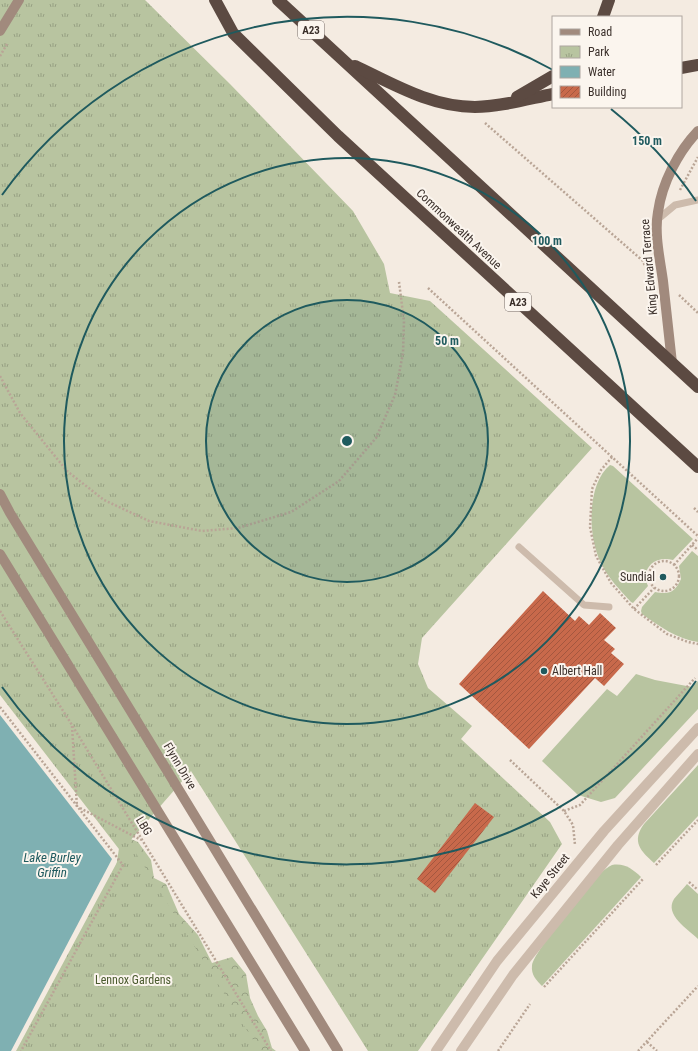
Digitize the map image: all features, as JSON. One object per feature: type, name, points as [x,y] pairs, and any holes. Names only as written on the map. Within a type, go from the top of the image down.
[{"type":"highway","name":"Commonwealth Avenue","points":[[215,0],[233,33],[338,136],[698,467]]},
{"type":"highway","name":"A23","points":[[278,0],[698,387]]},
{"type":"highway","points":[[603,16],[609,0]]},
{"type":"highway","points":[[343,60],[425,98],[448,105],[476,107],[552,94]]},
{"type":"highway","points":[[682,68],[698,64]]},
{"type":"highway","points":[[507,102],[552,77]]},
{"type":"main road","points":[[0,32],[19,0]]},
{"type":"main road","name":"King Edward Terrace","points":[[672,363],[659,252],[657,220],[660,199],[667,180],[682,151],[698,131]]},
{"type":"main road","name":"Flynn Drive","points":[[0,494],[10,513],[338,1051]]},
{"type":"main road","points":[[0,554],[304,1051]]},
{"type":"street","name":"Kaye Street","points":[[436,1051],[497,961],[604,831],[698,728]]},
{"type":"street","points":[[461,1051],[513,975],[618,845],[698,754]]},
{"type":"lane","points":[[657,220],[675,205],[698,200]]},
{"type":"lane","points":[[519,547],[584,605],[609,607]]},
{"type":"path","points":[[476,107],[474,119],[487,123],[643,261],[646,269]]},
{"type":"path","points":[[675,205],[698,157]]},
{"type":"path","points":[[0,376],[20,413],[67,471],[104,500],[149,521],[202,531],[238,528],[291,512],[339,481],[376,438],[395,395],[403,353],[404,321],[399,282]]},
{"type":"path","points":[[428,288],[698,537],[674,565]]},
{"type":"path","points":[[667,312],[676,292],[698,313]]},
{"type":"path","points":[[612,457],[601,470],[592,489],[590,527],[596,556],[611,583],[634,609],[667,634],[698,644]]},
{"type":"path","points":[[694,508],[698,512]]},
{"type":"path","points":[[692,545],[698,550]]},
{"type":"path","points":[[663,561],[674,565],[679,575],[678,583],[665,591],[654,588],[649,577],[650,570],[653,566],[663,561]]},
{"type":"path","points":[[634,609],[654,588]]},
{"type":"path","name":"LBG","points":[[0,611],[72,725],[271,1051]]},
{"type":"path","points":[[564,811],[580,805],[695,678]]},
{"type":"path","points":[[0,706],[123,865],[21,1051]]},
{"type":"path","points":[[72,725],[78,807]]},
{"type":"path","points":[[510,760],[564,811],[573,826],[575,844],[570,851]]},
{"type":"path","points":[[78,807],[142,840]]},
{"type":"path","points":[[656,865],[698,820]]},
{"type":"path","points":[[544,987],[643,879]]},
{"type":"path","points":[[689,882],[698,890]]},
{"type":"path","points":[[638,1051],[698,986]]},
{"type":"path","points":[[498,1051],[530,1004]]},
{"type":"path","points":[[647,1042],[657,1051]]},
{"type":"green space","name":"Lennox Gardens","points":[[0,0],[145,0],[230,84],[353,211],[384,264],[390,293],[430,301],[592,448],[422,638],[418,664],[428,688],[472,726],[461,739],[550,822],[562,844],[418,1051],[368,1051],[191,771],[129,842],[260,1051],[16,1051],[122,853],[0,695]]},
{"type":"green space","points":[[610,465],[613,466],[693,539],[673,560],[660,559],[651,564],[646,574],[648,586],[633,603],[607,574],[601,563],[594,540],[592,526],[593,498],[602,474]]},
{"type":"green space","points":[[692,551],[698,556],[698,642],[683,638],[668,631],[642,614],[641,611],[642,607],[655,592],[668,593],[677,587],[681,579],[679,566]]},
{"type":"green space","name":"Albert Hall","points":[[636,674],[655,680],[692,687],[698,681],[698,709],[615,798],[601,802],[578,795],[542,761],[607,689],[617,696]]},
{"type":"green space","points":[[698,765],[698,816],[654,863],[639,846],[638,836],[640,830]]},
{"type":"green space","points":[[121,835],[138,842],[151,860],[154,878],[166,884],[179,914],[198,935],[212,963],[232,957],[246,974],[250,998],[267,1031],[272,1048],[276,1051],[223,1051],[116,868]]},
{"type":"green space","points":[[612,865],[628,867],[641,877],[542,986],[532,972],[532,965],[535,958],[552,933],[575,904],[602,872]]},
{"type":"green space","points":[[687,884],[698,894],[698,939],[678,921],[672,911],[674,899]]},
{"type":"water","name":"Lake Burley Griffin","points":[[0,715],[112,859],[11,1051],[0,1051]]},
{"type":"building","name":"Albert Hall","points":[[543,591],[575,621],[579,616],[589,625],[600,613],[616,628],[604,640],[615,649],[611,653],[624,664],[604,686],[595,678],[529,749],[459,684]]},
{"type":"building","points":[[475,803],[494,817],[435,893],[417,879]]},
{"type":"place","name":"Sundial","points":[[663,577]]},
{"type":"place","name":"Albert Hall","points":[[544,671]]}]
